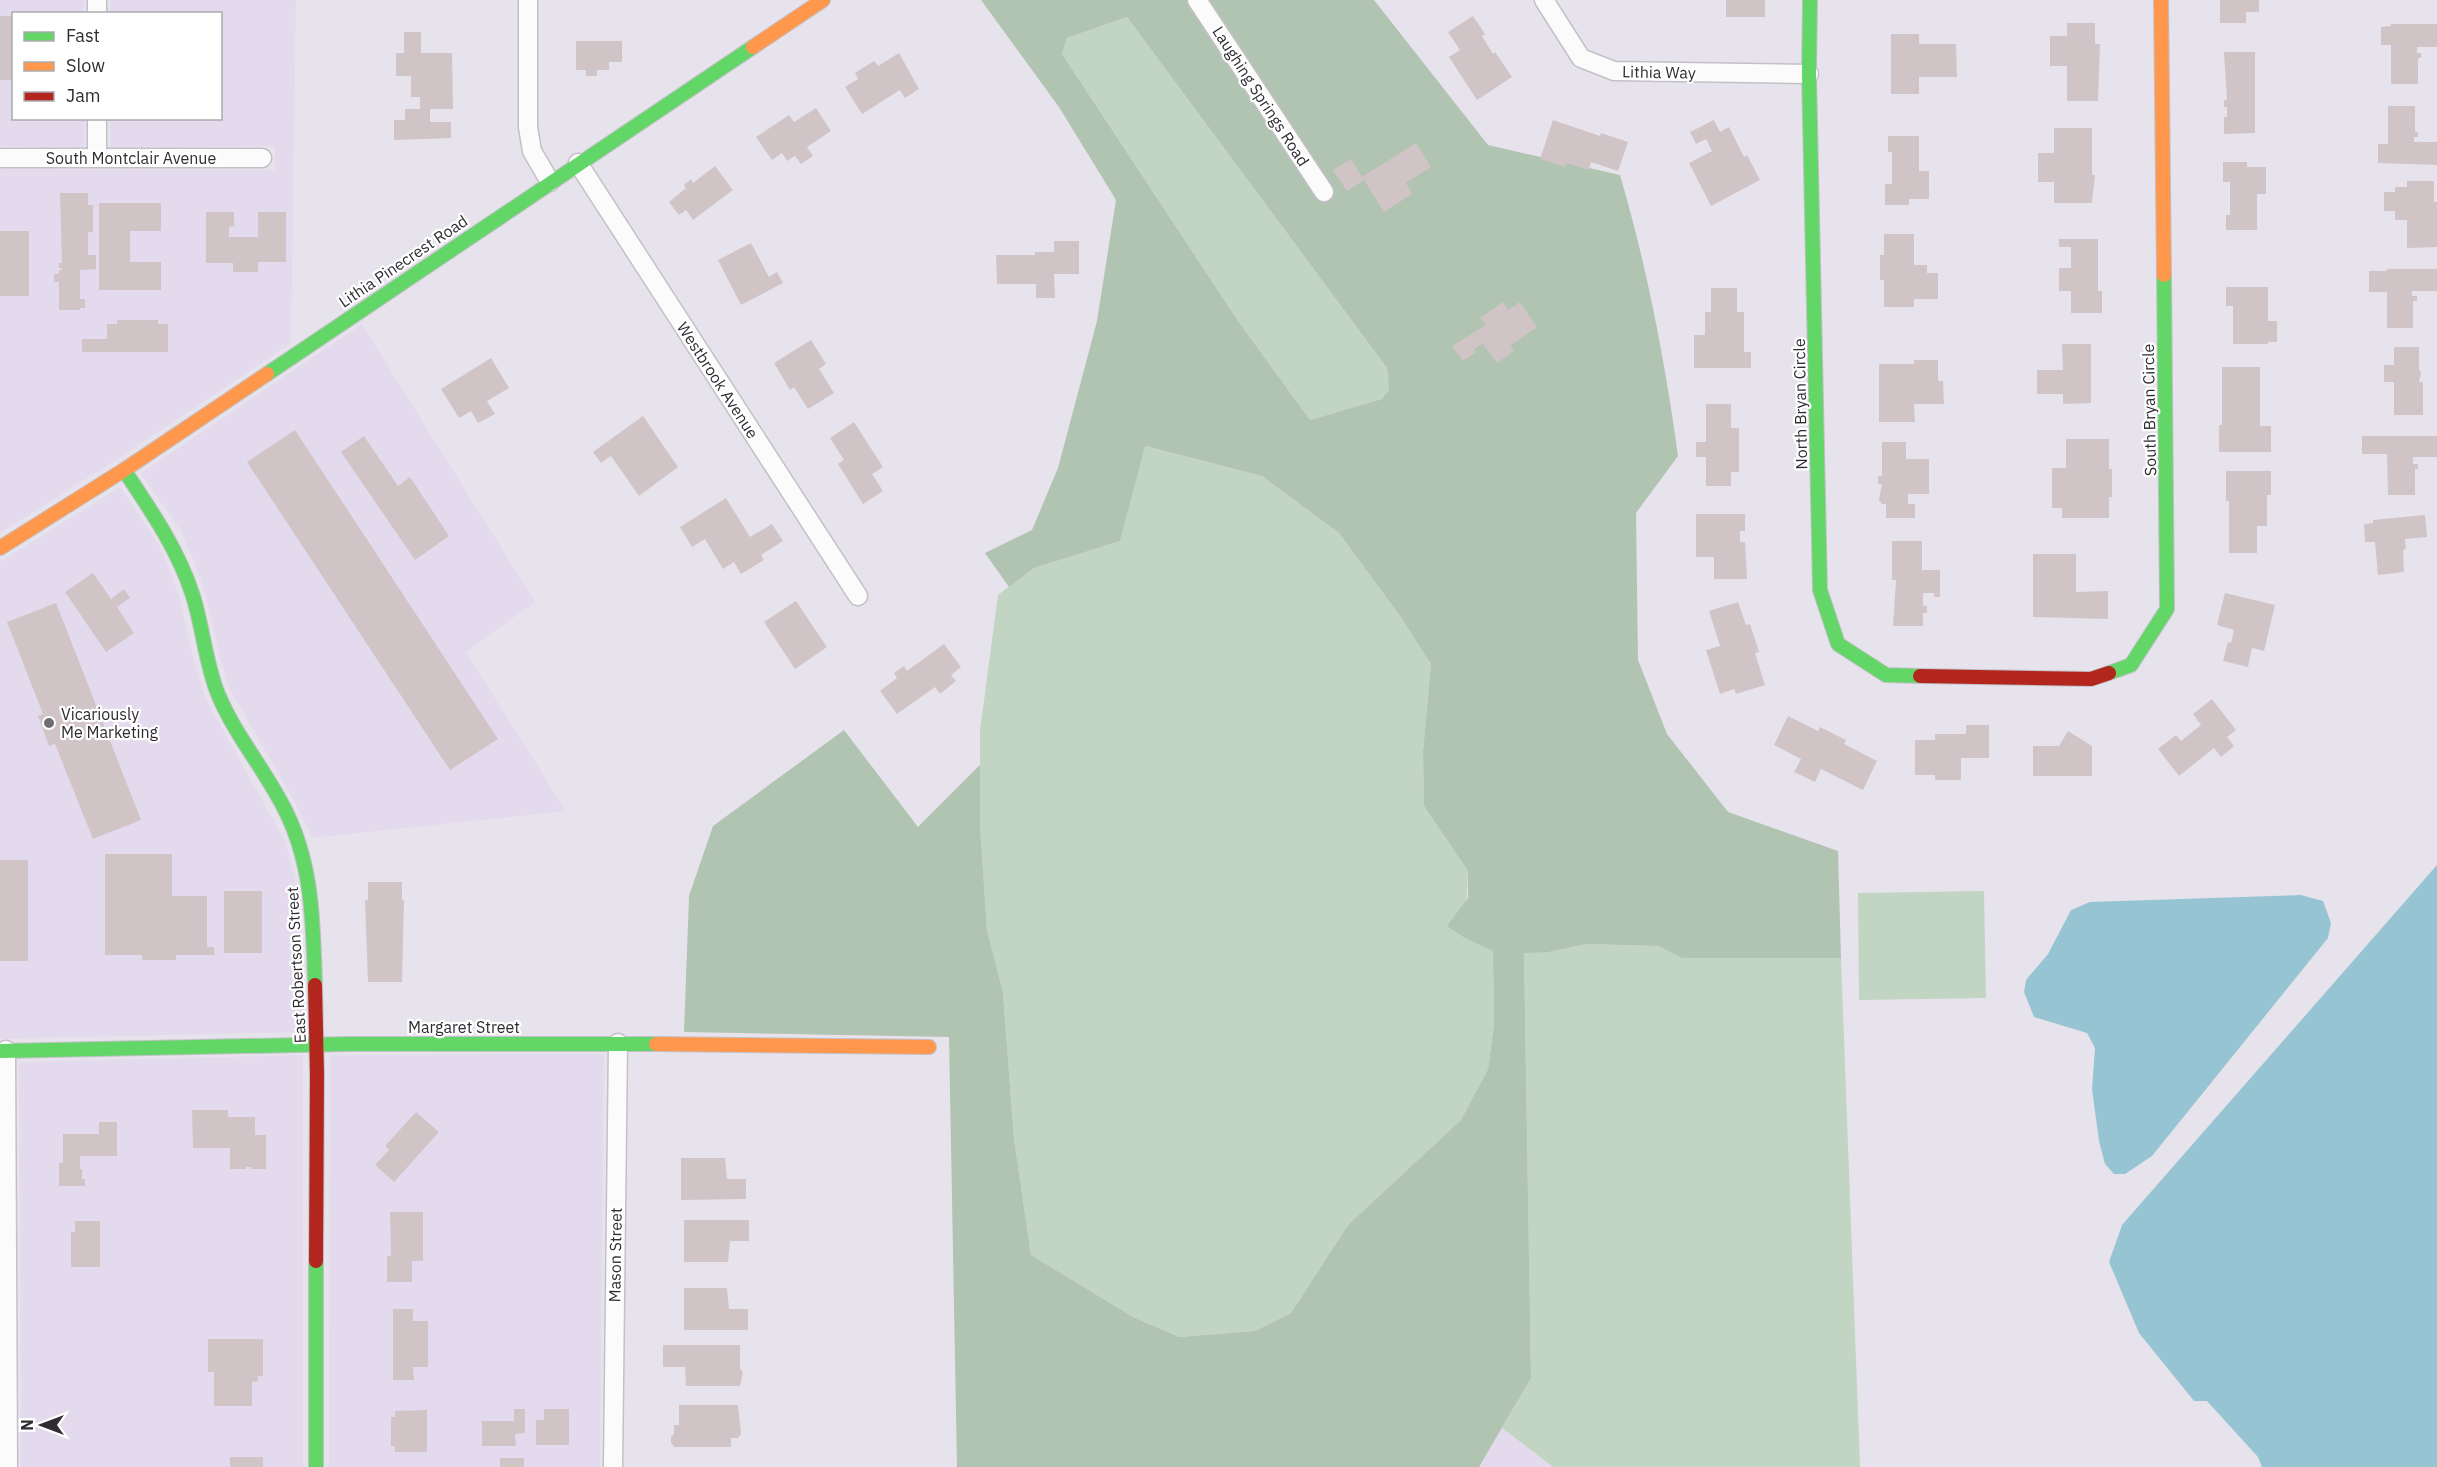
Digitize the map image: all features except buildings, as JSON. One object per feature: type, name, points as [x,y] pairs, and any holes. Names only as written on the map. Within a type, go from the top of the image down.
[{"type":"street","points":[[528,0],[528,127],[532,151],[549,182]]},
{"type":"street","name":"Lithia Pinecrest Road","points":[[0,548],[124,470],[549,182],[823,0]]},
{"type":"street","name":"Laughing Springs Road","points":[[1197,0],[1324,192]]},
{"type":"street","name":"Lithia Way","points":[[1544,0],[1581,58],[1614,71],[1809,74]]},
{"type":"street","name":"North Bryan Circle","points":[[1810,0],[1809,74],[1820,590],[1838,644],[1886,675],[1989,675]]},
{"type":"street","name":"South Bryan Circle","points":[[1989,675],[2091,679],[2131,665],[2167,609],[2161,0]]},
{"type":"street","points":[[97,120],[97,158]]},
{"type":"street","name":"South Montclair Avenue","points":[[0,158],[262,158]]},
{"type":"street","name":"Westbrook Avenue","points":[[578,163],[858,596]]},
{"type":"street","name":"East Robertson Street","points":[[124,470],[169,537],[192,596],[208,664],[218,694],[299,839],[312,905],[317,1043],[316,1467]]},
{"type":"street","name":"Margaret Street","points":[[3,1051],[317,1043],[618,1043],[929,1047]]},
{"type":"street","name":"Mason Street","points":[[613,1467],[618,1043]]},
{"type":"street","points":[[3,1051],[8,1467]]},
{"type":"shaded area","points":[[0,0],[84,0],[84,12],[12,12],[12,120],[84,120],[84,147],[0,146]]},
{"type":"shaded area","points":[[110,0],[296,0],[291,343],[116,460],[0,533],[0,169],[275,170],[275,146],[110,147],[110,120],[222,120],[222,12],[110,12]]},
{"type":"shaded area","points":[[362,324],[535,602],[466,652],[566,811],[312,838],[296,804],[230,690],[205,593],[193,559],[180,530],[141,473]]},
{"type":"shaded area","points":[[120,487],[157,542],[169,567],[180,599],[195,666],[206,699],[286,843],[299,906],[303,1032],[0,1039],[0,562]]},
{"type":"shaded area","points":[[604,1054],[600,1467],[329,1467],[330,1055]]},
{"type":"shaded area","points":[[303,1055],[303,1467],[21,1467],[19,1062]]},
{"type":"shaded area","points":[[1502,1428],[1553,1467],[1479,1467]]},
{"type":"green space","points":[[981,0],[1374,0],[1488,145],[1620,175],[1639,244],[1654,314],[1678,456],[1636,513],[1638,660],[1667,734],[1728,812],[1838,851],[1841,958],[1682,958],[1659,946],[1586,944],[1549,952],[1524,953],[1531,1378],[1479,1467],[957,1467],[949,1037],[684,1032],[689,896],[713,826],[844,730],[918,827],[980,765],[980,825],[987,930],[1003,993],[1014,1139],[1031,1255],[1133,1317],[1179,1337],[1255,1331],[1291,1313],[1348,1225],[1461,1120],[1488,1069],[1494,1024],[1493,951],[1465,938],[1447,926],[1468,898],[1468,871],[1424,806],[1423,751],[1431,664],[1400,616],[1339,533],[1262,476],[1145,446],[1120,541],[1034,568],[1009,587],[985,553],[1032,530],[1058,468],[1097,321],[1116,200],[1059,107]],"holes":[[[1127,17],[1387,368],[1389,390],[1382,399],[1310,420],[1238,321],[1062,54],[1067,38]]]},
{"type":"green space","points":[[1127,17],[1387,368],[1389,391],[1382,399],[1310,420],[1238,321],[1062,54],[1067,38]]},
{"type":"green space","points":[[1144,446],[1262,476],[1339,533],[1400,616],[1431,664],[1423,751],[1424,806],[1468,871],[1465,938],[1493,950],[1494,1024],[1488,1069],[1461,1120],[1348,1225],[1291,1313],[1255,1331],[1179,1337],[1133,1317],[1031,1255],[1014,1139],[1003,993],[987,930],[980,825],[980,731],[998,595],[1034,568],[1120,541]]},
{"type":"green space","points":[[1984,891],[1986,998],[1859,1000],[1858,893]]},
{"type":"green space","points":[[1586,944],[1660,946],[1682,958],[1841,958],[1860,1467],[1553,1467],[1502,1428],[1531,1378],[1524,952],[1549,952]]},
{"type":"water","points":[[2437,865],[2437,1467],[2262,1467],[2258,1457],[2207,1401],[2194,1401],[2139,1333],[2109,1262],[2122,1225]]},
{"type":"water","points":[[2301,895],[2323,901],[2331,923],[2328,938],[2152,1156],[2125,1174],[2114,1174],[2105,1164],[2099,1141],[2092,1089],[2095,1048],[2087,1033],[2034,1017],[2024,992],[2026,980],[2048,954],[2071,910],[2090,902]]},
{"type":"traffic: fast","points":[[1810,0],[1809,74],[1820,590],[1838,644],[1886,675],[1920,676]]},
{"type":"traffic: fast","points":[[267,374],[753,47]]},
{"type":"traffic: fast","points":[[2109,673],[2131,665],[2167,609],[2164,275]]},
{"type":"traffic: fast","points":[[124,470],[179,560],[196,606],[218,694],[240,736],[282,804],[300,847],[306,870],[312,915],[315,985]]},
{"type":"traffic: fast","points":[[0,1051],[348,1044],[656,1044]]},
{"type":"traffic: fast","points":[[316,1261],[316,1467]]},
{"type":"traffic: slow","points":[[753,47],[823,0]]},
{"type":"traffic: slow","points":[[2161,0],[2164,275]]},
{"type":"traffic: slow","points":[[0,548],[124,470],[267,374]]},
{"type":"traffic: slow","points":[[656,1044],[929,1047]]},
{"type":"traffic: jam","points":[[1920,676],[2091,679],[2109,673]]},
{"type":"traffic: jam","points":[[315,985],[316,1261]]},
{"type":"place","name":"Vicariously Me Marketing","points":[[49,723]]}]
